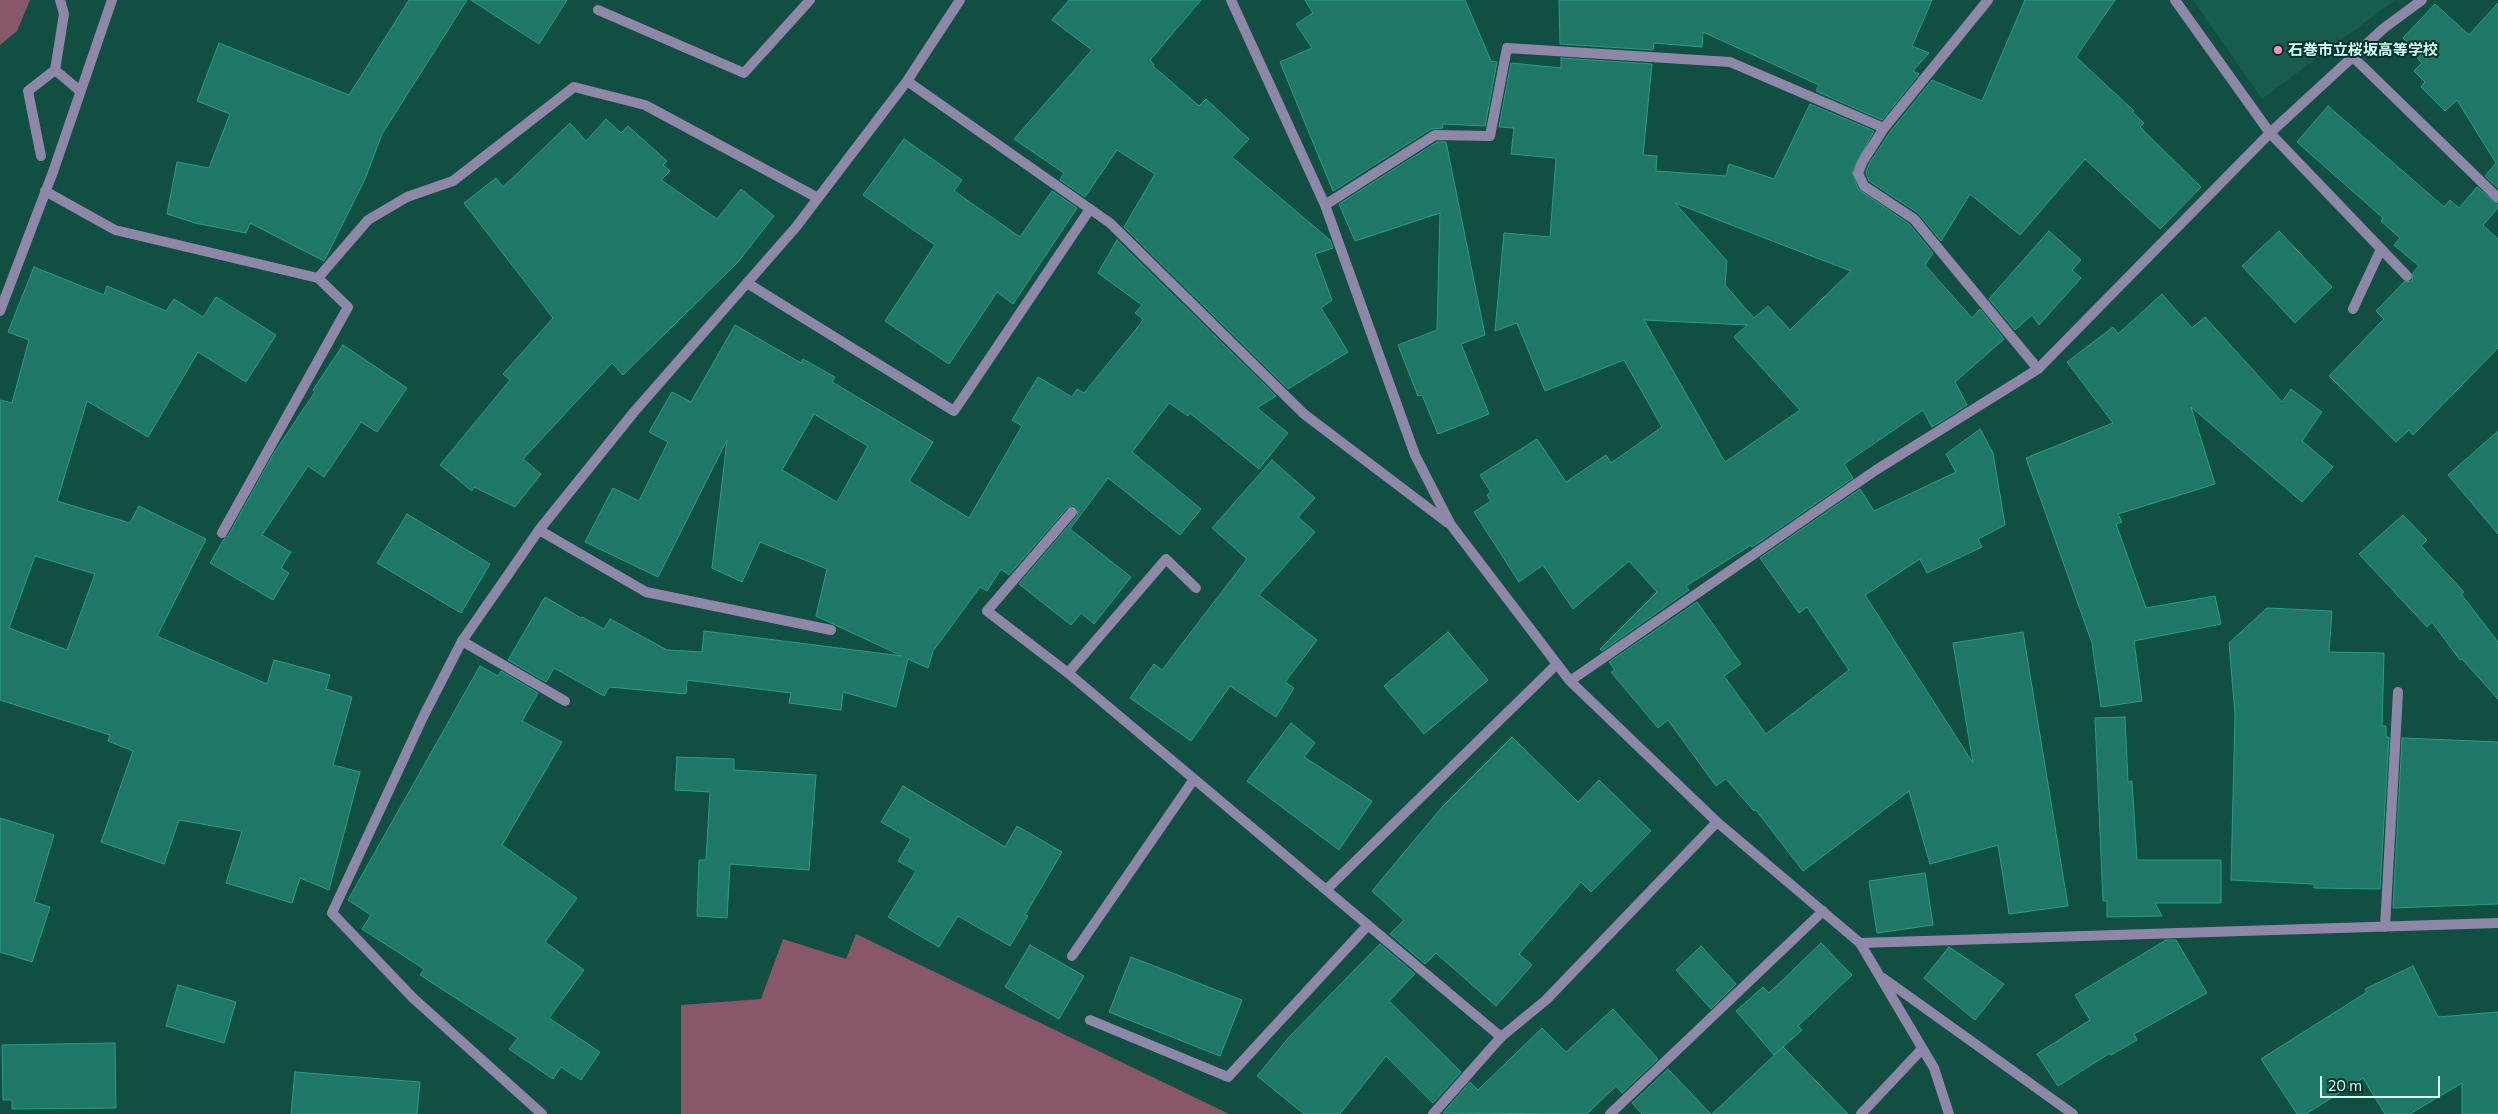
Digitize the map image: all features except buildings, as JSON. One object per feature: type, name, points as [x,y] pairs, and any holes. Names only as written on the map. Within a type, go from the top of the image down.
[{"type":"street","points":[[41,156],[28,91],[55,70],[64,14],[60,0]]},
{"type":"street","points":[[0,312],[46,191],[112,0]]},
{"type":"street","points":[[598,10],[744,73],[810,0]]},
{"type":"street","points":[[542,1114],[413,998],[332,913],[424,715],[462,641],[539,530],[634,412],[796,227],[906,81],[960,0]]},
{"type":"street","points":[[1231,0],[1325,205],[1415,455],[1451,525],[1570,682],[1717,822],[1860,943],[1934,1068],[1949,1114]]},
{"type":"street","points":[[1988,0],[1884,128],[1858,173],[1864,186],[1914,219],[2038,369]]},
{"type":"street","points":[[2175,0],[2270,133],[2407,276]]},
{"type":"street","points":[[1570,682],[1876,470],[2038,369],[2270,133],[2384,28],[2422,0]]},
{"type":"street","points":[[1325,205],[1436,135],[1490,136],[1507,48],[1730,62],[1884,128]]},
{"type":"street","points":[[2353,57],[2498,198]]},
{"type":"street","points":[[55,70],[80,91]]},
{"type":"street","points":[[906,81],[1110,223],[1304,414],[1451,525]]},
{"type":"street","points":[[318,278],[368,220],[406,197],[453,181],[574,87],[645,105],[818,198]]},
{"type":"street","points":[[46,191],[115,230],[318,278],[348,307],[222,533]]},
{"type":"street","points":[[747,283],[954,411],[1090,209]]},
{"type":"street","points":[[2353,309],[2381,249]]},
{"type":"street","points":[[1072,512],[987,610],[1068,673],[1501,1037]]},
{"type":"street","points":[[539,530],[646,592],[831,630]]},
{"type":"street","points":[[1068,673],[1166,559],[1196,588]]},
{"type":"street","points":[[462,641],[565,701]]},
{"type":"street","points":[[1326,890],[1557,664]]},
{"type":"street","points":[[2385,927],[2398,692]]},
{"type":"street","points":[[1072,956],[1194,779]]},
{"type":"street","points":[[1433,1114],[1501,1037],[1546,1000],[1717,822]]},
{"type":"street","points":[[1610,1114],[1822,911]]},
{"type":"street","points":[[1860,943],[2498,924]]},
{"type":"street","points":[[1090,1020],[1228,1077],[1368,925]]},
{"type":"street","points":[[1879,975],[2073,1114]]},
{"type":"street","points":[[1860,1114],[1922,1049]]},
{"type":"shaded area","points":[[0,0],[30,0],[17,31],[0,45]]},
{"type":"shaded area","name":"石巻市立桜坂高等学校","points":[[2193,0],[2395,0],[2262,99]]},
{"type":"shaded area","points":[[856,934],[1229,1114],[681,1114],[681,1005],[761,999],[783,939],[846,959]]},
{"type":"place","name":"石巻市立桜坂高等学校","points":[[2278,50]]}]
